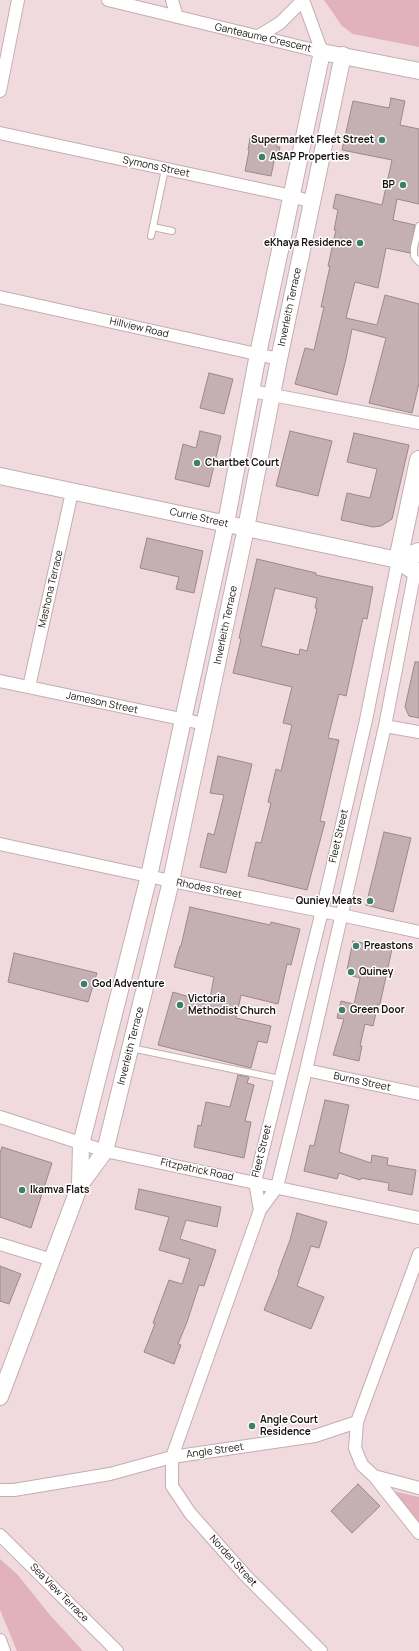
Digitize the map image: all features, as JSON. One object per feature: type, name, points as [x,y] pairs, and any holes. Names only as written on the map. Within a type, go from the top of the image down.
[{"type":"main road","name":"Fleet Street","points":[[398,560],[419,460]]},
{"type":"main road","name":"Fleet Street","points":[[417,572],[419,553]]},
{"type":"main road","points":[[398,560],[419,553]]},
{"type":"main road","name":"Currie Street","points":[[398,560],[417,572]]},
{"type":"street","points":[[0,91],[18,0]]},
{"type":"street","name":"Ganteaume Crescent","points":[[108,0],[322,52],[419,71]]},
{"type":"street","points":[[172,0],[177,17]]},
{"type":"street","points":[[257,37],[280,23],[303,0],[322,52]]},
{"type":"street","name":"Inverleith Terrace","points":[[80,1185],[81,1144],[149,876],[226,523],[258,354],[322,52]]},
{"type":"street","name":"Inverleith Terrace","points":[[0,1397],[80,1185],[105,1151],[171,881],[246,528],[279,359],[343,55]]},
{"type":"street","name":"Symons Street","points":[[0,133],[292,196],[312,202]]},
{"type":"street","name":"Hillview Road","points":[[0,297],[279,359]]},
{"type":"street","points":[[252,391],[419,423]]},
{"type":"street","name":"Currie Street","points":[[0,476],[398,560]]},
{"type":"street","name":"Mashona Terrace","points":[[29,687],[72,492]]},
{"type":"street","name":"Fleet Street","points":[[260,1210],[255,1182],[322,911],[366,720],[398,560]]},
{"type":"street","name":"Fleet Street","points":[[172,1457],[260,1210],[277,1187],[306,1070],[385,726],[417,572]]},
{"type":"street","name":"Jameson Street","points":[[0,681],[205,724]]},
{"type":"street","points":[[385,726],[419,732]]},
{"type":"street","name":"Rhodes Street","points":[[0,844],[419,932]]},
{"type":"street","name":"Burns Street","points":[[306,1070],[419,1094]]},
{"type":"street","name":"Fitzpatrick Road","points":[[0,1117],[105,1151],[419,1218]]},
{"type":"street","points":[[0,1244],[52,1260]]},
{"type":"street","points":[[419,1254],[357,1422],[355,1448],[362,1465],[374,1476],[419,1533]]},
{"type":"street","name":"Angle Street","points":[[0,1490],[14,1490],[110,1474],[172,1457],[315,1436],[357,1422]]},
{"type":"street","name":"Norden Street","points":[[172,1457],[172,1486],[190,1513],[246,1576],[321,1651]]},
{"type":"street","points":[[374,1476],[419,1488]]},
{"type":"street","name":"Angle Street","points":[[0,1496],[14,1490]]},
{"type":"street","name":"Sea View Terrace","points":[[0,1535],[117,1651]]},
{"type":"street","points":[[0,1640],[4,1651]]},
{"type":"lane","points":[[151,236],[165,169]]},
{"type":"lane","points":[[419,226],[414,248],[414,256],[419,262]]},
{"type":"lane","points":[[153,227],[172,231]]},
{"type":"lane","points":[[130,1048],[280,1079]]},
{"type":"shaded area","points":[[324,0],[419,0],[419,47],[353,34],[342,26]]},
{"type":"shaded area","points":[[393,1491],[419,1497],[419,1524]]},
{"type":"shaded area","points":[[0,1559],[17,1574],[50,1615],[83,1651],[17,1651],[0,1610]]},
{"type":"building","points":[[391,98],[405,101],[400,125],[419,129],[419,204],[397,199],[393,220],[415,225],[410,253],[386,248],[378,288],[355,282],[346,318],[377,325],[385,295],[419,304],[419,383],[412,413],[369,403],[386,338],[352,329],[337,395],[295,384],[305,348],[314,350],[324,307],[321,307],[336,230],[334,230],[338,210],[333,208],[336,194],[382,205],[392,160],[342,150],[353,101],[389,108]]},
{"type":"building","name":"ASAP Properties","points":[[250,138],[277,144],[277,147],[280,147],[278,157],[275,157],[271,176],[245,171]]},
{"type":"building","points":[[209,373],[233,379],[224,414],[200,408]]},
{"type":"building","name":"Chartbet Court","points":[[200,431],[221,436],[209,487],[175,479],[183,444],[196,448]]},
{"type":"building","points":[[290,431],[332,441],[318,496],[276,486]]},
{"type":"building","points":[[354,433],[409,445],[392,519],[381,526],[373,527],[341,520],[347,493],[370,498],[377,469],[347,462]]},
{"type":"building","points":[[147,538],[203,551],[194,593],[176,589],[179,577],[140,568]]},
{"type":"building","points":[[257,559],[316,573],[316,575],[373,587],[367,619],[363,618],[346,696],[339,694],[328,738],[339,740],[320,821],[325,822],[307,890],[248,876],[256,842],[261,843],[271,803],[268,802],[276,769],[281,771],[292,725],[283,723],[292,687],[233,673],[241,639],[239,638]],"holes":[[[275,588],[317,598],[315,608],[317,609],[307,651],[300,649],[299,655],[261,646]]]},
{"type":"building","points":[[415,662],[419,662],[419,718],[409,716],[405,707]]},
{"type":"building","points":[[218,756],[252,764],[226,873],[200,867],[208,833],[214,835],[224,795],[210,793]]},
{"type":"building","points":[[384,832],[411,838],[393,912],[366,905]]},
{"type":"building","points":[[190,907],[270,925],[271,922],[300,929],[291,965],[287,964],[278,1004],[241,995],[236,1018],[271,1026],[267,1043],[258,1041],[251,1068],[158,1045],[173,992],[209,1003],[214,977],[174,967],[181,946]]},
{"type":"building","points":[[353,941],[392,949],[380,1004],[378,1004],[373,1026],[365,1024],[360,1046],[362,1046],[359,1061],[333,1055],[344,1019],[337,1018],[341,1001],[354,1004],[360,978],[349,975],[347,970]]},
{"type":"building","points":[[14,953],[97,973],[88,1002],[8,982]]},
{"type":"building","points":[[238,1075],[249,1077],[247,1083],[254,1085],[245,1121],[251,1122],[244,1158],[194,1147],[198,1125],[201,1126],[206,1102],[230,1107]]},
{"type":"building","points":[[325,1100],[349,1105],[339,1152],[371,1163],[372,1155],[388,1158],[387,1165],[416,1170],[412,1195],[388,1190],[389,1183],[361,1178],[360,1180],[339,1173],[337,1179],[304,1171],[310,1145],[314,1146]]},
{"type":"building","name":"Ikamva Flats","points":[[2,1147],[52,1163],[31,1228],[0,1217],[0,1153]]},
{"type":"building","points":[[139,1189],[221,1207],[217,1227],[186,1220],[180,1239],[216,1250],[204,1286],[199,1285],[178,1344],[181,1345],[174,1364],[144,1352],[155,1324],[153,1323],[169,1280],[182,1284],[190,1259],[159,1250],[169,1217],[135,1209]]},
{"type":"building","points":[[297,1213],[327,1222],[319,1248],[311,1246],[297,1286],[324,1297],[311,1329],[264,1310],[279,1273],[278,1272],[290,1240]]},
{"type":"building","points":[[0,1266],[21,1274],[9,1304],[0,1301]]},
{"type":"building","points":[[358,1484],[380,1506],[352,1533],[331,1511]]},
{"type":"place","name":"Supermarket Fleet Street","points":[[382,140]]},
{"type":"place","name":"ASAP Properties","points":[[262,157]]},
{"type":"place","name":"BP","points":[[403,185]]},
{"type":"place","name":"eKhaya Residence","points":[[360,243]]},
{"type":"place","name":"Chartbet Court","points":[[197,463]]},
{"type":"place","name":"Quniey Meats","points":[[370,901]]},
{"type":"place","name":"Preastons","points":[[356,946]]},
{"type":"place","name":"Quiney","points":[[351,972]]},
{"type":"place","name":"God Adventure","points":[[84,984]]},
{"type":"place","name":"Victoria Methodist Church","points":[[180,1005]]},
{"type":"place","name":"Green Door","points":[[342,1010]]},
{"type":"place","name":"Ikamva Flats","points":[[22,1190]]},
{"type":"place","name":"Angle Court Residence","points":[[252,1426]]}]
